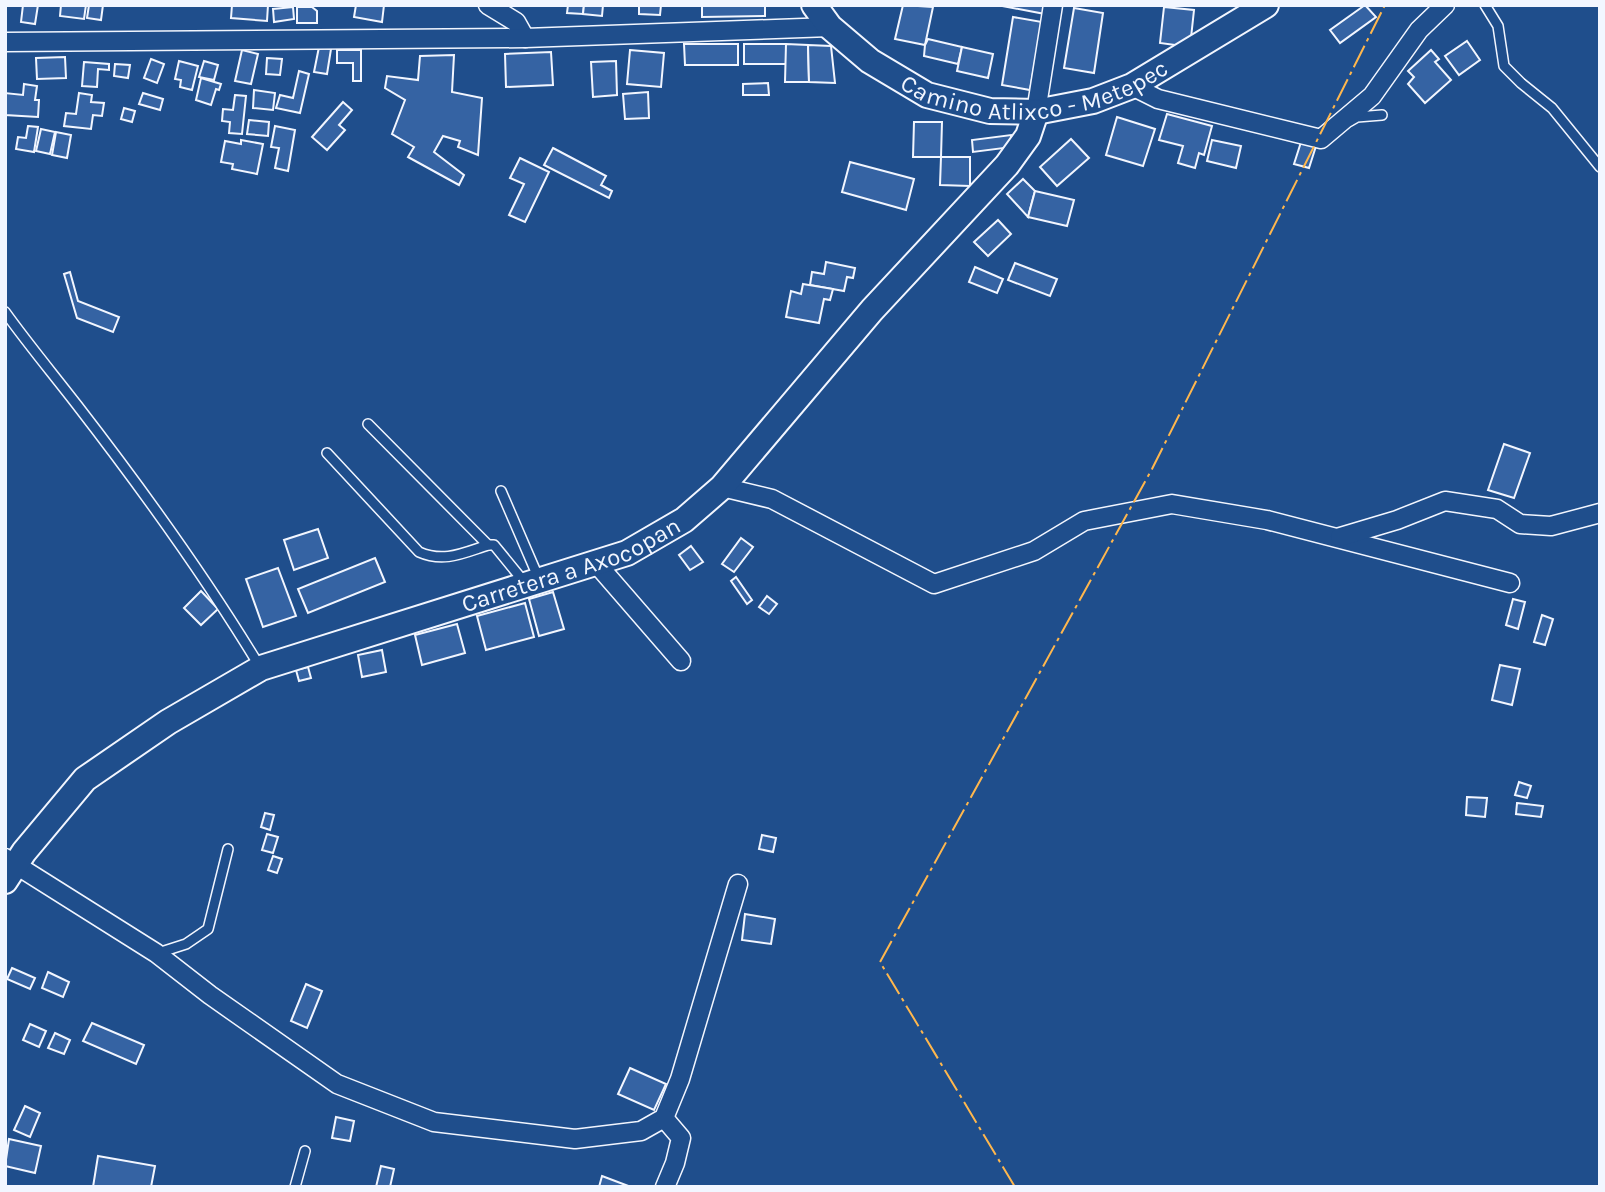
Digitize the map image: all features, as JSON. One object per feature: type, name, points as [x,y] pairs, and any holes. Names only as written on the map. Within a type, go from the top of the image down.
[{"type":"main road","name":"Camino Atlixco - Metepec","points":[[814,5],[830,27],[870,61],[927,96],[990,111],[1036,112],[1093,101],[1132,86],[1266,5]]},
{"type":"main road","name":"Carretera a Axocopan","points":[[9,867],[85,779],[169,722],[261,668],[627,554],[684,520],[722,487],[872,310],[1007,165],[1028,136],[1036,112]]},
{"type":"street","points":[[488,5],[516,22],[525,38]]},
{"type":"street","points":[[1036,112],[1053,5]]},
{"type":"street","points":[[1132,86],[1158,99],[1327,134],[1372,96],[1419,30],[1445,5]]},
{"type":"street","points":[[5,42],[525,38],[830,27]]},
{"type":"street","points":[[722,487],[772,499],[934,584],[1034,551],[1084,521],[1172,504],[1267,520],[1340,537],[1510,583]]},
{"type":"street","points":[[1340,537],[1397,520],[1445,501],[1497,509],[1520,524],[1551,526],[1600,513]]},
{"type":"street","points":[[596,563],[681,662]]},
{"type":"street","points":[[9,867],[156,953],[210,995],[337,1084],[434,1122],[576,1139],[642,1131],[664,1118],[680,1079],[738,884]]},
{"type":"street","points":[[664,1118],[681,1138],[665,1187]]},
{"type":"lane","points":[[1485,5],[1498,26],[1504,66],[1552,108],[1600,167]]},
{"type":"lane","points":[[1327,134],[1357,117],[1382,115]]},
{"type":"lane","points":[[5,312],[78,406],[212,590],[261,668]]},
{"type":"lane","points":[[368,424],[488,545],[499,549],[533,582]]},
{"type":"lane","points":[[327,453],[419,552],[437,559],[488,545]]},
{"type":"lane","points":[[501,491],[533,582]]},
{"type":"lane","points":[[156,953],[186,944],[208,929],[228,849]]},
{"type":"lane","points":[[295,1187],[305,1151]]},
{"type":"building","points":[[23,5],[38,5],[35,24],[21,22]]},
{"type":"building","points":[[61,5],[86,5],[84,19],[60,16]]},
{"type":"building","points":[[89,5],[103,5],[101,20],[87,18]]},
{"type":"building","points":[[232,5],[268,5],[267,21],[231,18]]},
{"type":"building","points":[[356,5],[384,5],[382,22],[354,17]]},
{"type":"building","points":[[568,5],[584,5],[583,14],[567,13]]},
{"type":"building","points":[[584,5],[603,5],[602,16],[583,14]]},
{"type":"building","points":[[639,5],[661,5],[660,15],[639,14]]},
{"type":"building","points":[[702,5],[765,5],[765,16],[702,17]]},
{"type":"building","points":[[903,5],[933,7],[925,45],[895,39]]},
{"type":"building","points":[[997,5],[1047,5],[1045,14]]},
{"type":"building","points":[[1365,5],[1376,17],[1340,43],[1330,30]]},
{"type":"building","points":[[293,7],[294,19],[274,22],[273,9]]},
{"type":"building","points":[[297,7],[312,7],[317,11],[317,23],[297,23]]},
{"type":"building","points":[[1164,7],[1194,10],[1190,47],[1160,43]]},
{"type":"building","points":[[1074,8],[1103,13],[1094,73],[1064,68]]},
{"type":"building","points":[[1013,17],[1042,22],[1030,90],[1002,85]]},
{"type":"building","points":[[928,39],[962,47],[958,64],[924,56]]},
{"type":"building","points":[[1467,41],[1480,60],[1459,75],[1445,56]]},
{"type":"building","points":[[684,44],[738,44],[738,65],[685,65]]},
{"type":"building","points":[[744,44],[786,44],[786,64],[744,64]]},
{"type":"building","points":[[786,44],[808,45],[809,82],[785,82]]},
{"type":"building","points":[[808,45],[831,46],[835,83],[809,82]]},
{"type":"building","points":[[319,47],[331,49],[327,74],[314,72]]},
{"type":"building","points":[[962,47],[993,54],[988,78],[957,71]]},
{"type":"building","points":[[242,50],[258,54],[251,84],[235,81]]},
{"type":"building","points":[[337,50],[361,50],[361,81],[353,81],[353,63],[337,63]]},
{"type":"building","points":[[630,50],[664,53],[661,87],[627,84]]},
{"type":"building","points":[[1431,50],[1439,59],[1435,62],[1451,80],[1425,103],[1408,84],[1414,77],[1408,71]]},
{"type":"building","points":[[551,52],[553,85],[506,87],[505,54]]},
{"type":"building","points":[[454,55],[452,92],[482,98],[478,155],[458,147],[460,141],[443,136],[434,152],[464,175],[459,185],[408,157],[414,147],[392,134],[405,100],[385,88],[387,76],[418,80],[420,56]]},
{"type":"building","points":[[65,57],[66,78],[37,79],[36,58]]},
{"type":"building","points":[[267,58],[282,59],[280,75],[266,74]]},
{"type":"building","points":[[151,59],[164,64],[157,83],[144,78]]},
{"type":"building","points":[[179,61],[198,66],[192,90],[180,87],[181,80],[175,79]]},
{"type":"building","points":[[204,61],[218,65],[214,80],[199,77]]},
{"type":"building","points":[[616,61],[617,95],[593,97],[591,62]]},
{"type":"building","points":[[84,62],[109,64],[109,70],[98,69],[97,87],[82,86]]},
{"type":"building","points":[[115,64],[130,65],[128,78],[114,76]]},
{"type":"building","points":[[299,71],[309,74],[300,113],[276,108],[280,95],[293,98]]},
{"type":"building","points":[[201,78],[221,84],[219,90],[216,89],[211,105],[196,100]]},
{"type":"building","points":[[768,83],[769,95],[743,95],[743,84]]},
{"type":"building","points":[[24,84],[37,86],[35,100],[39,100],[38,117],[5,115],[5,93],[23,95]]},
{"type":"building","points":[[254,90],[275,93],[273,110],[253,108]]},
{"type":"building","points":[[648,92],[649,118],[625,119],[623,94]]},
{"type":"building","points":[[79,93],[92,95],[91,102],[104,103],[102,116],[93,115],[91,129],[64,126],[66,113],[76,114]]},
{"type":"building","points":[[143,93],[163,99],[160,110],[139,104]]},
{"type":"building","points":[[235,95],[246,96],[242,134],[229,133],[230,122],[222,121],[223,109],[233,110]]},
{"type":"building","points":[[343,102],[352,110],[339,125],[345,130],[327,150],[312,137]]},
{"type":"building","points":[[124,108],[135,111],[132,122],[121,119]]},
{"type":"building","points":[[1167,114],[1212,126],[1204,155],[1199,153],[1195,168],[1178,163],[1183,146],[1159,140]]},
{"type":"building","points":[[1117,117],[1155,129],[1143,166],[1106,155]]},
{"type":"building","points":[[249,120],[269,122],[268,136],[247,134]]},
{"type":"building","points":[[914,122],[942,122],[941,157],[913,157]]},
{"type":"building","points":[[28,126],[38,127],[34,152],[16,149],[18,137],[26,138]]},
{"type":"building","points":[[275,126],[295,130],[288,171],[275,168],[279,148],[271,147]]},
{"type":"building","points":[[41,129],[55,132],[50,154],[36,151]]},
{"type":"building","points":[[56,132],[71,135],[67,158],[52,155]]},
{"type":"building","points":[[1011,135],[1012,147],[973,152],[972,140]]},
{"type":"building","points":[[1071,139],[1089,158],[1057,186],[1040,167]]},
{"type":"building","points":[[1302,139],[1317,143],[1309,168],[1294,164]]},
{"type":"building","points":[[241,140],[263,144],[257,174],[232,169],[233,164],[221,162],[225,141],[241,144]]},
{"type":"building","points":[[1212,140],[1241,146],[1236,168],[1207,161]]},
{"type":"building","points":[[553,148],[606,176],[601,185],[612,191],[609,198],[544,165]]},
{"type":"building","points":[[941,157],[970,157],[970,186],[940,185]]},
{"type":"building","points":[[520,158],[549,172],[525,222],[509,215],[524,184],[510,178]]},
{"type":"building","points":[[850,162],[914,179],[906,210],[842,192]]},
{"type":"building","points":[[1023,179],[1035,191],[1028,217],[1007,194]]},
{"type":"building","points":[[1035,191],[1074,200],[1067,226],[1028,217]]},
{"type":"building","points":[[998,220],[1011,234],[988,256],[974,242]]},
{"type":"building","points":[[826,262],[855,268],[853,278],[847,277],[844,291],[810,285],[812,272],[824,274]]},
{"type":"building","points":[[1015,263],[1057,279],[1050,296],[1008,280]]},
{"type":"building","points":[[975,267],[1003,279],[997,293],[969,282]]},
{"type":"building","points":[[70,272],[78,301],[119,317],[113,332],[77,318],[64,274]]},
{"type":"building","points":[[803,284],[833,289],[830,300],[824,299],[819,323],[786,317],[791,291],[801,294]]},
{"type":"building","points":[[1504,444],[1530,453],[1514,498],[1488,490]]},
{"type":"building","points":[[318,529],[328,558],[294,570],[284,540]]},
{"type":"building","points":[[741,538],[753,547],[734,572],[722,564]]},
{"type":"building","points":[[691,546],[703,562],[690,570],[679,555]]},
{"type":"building","points":[[375,558],[385,582],[308,613],[298,589]]},
{"type":"building","points":[[278,568],[296,616],[263,627],[246,579]]},
{"type":"building","points":[[736,577],[752,600],[747,604],[731,581]]},
{"type":"building","points":[[201,591],[218,609],[201,625],[184,608]]},
{"type":"building","points":[[553,592],[564,629],[539,636],[529,599]]},
{"type":"building","points":[[767,596],[777,604],[769,614],[759,607]]},
{"type":"building","points":[[1513,599],[1525,602],[1518,629],[1506,625]]},
{"type":"building","points":[[525,603],[534,637],[486,650],[477,616]]},
{"type":"building","points":[[1542,615],[1553,619],[1545,645],[1534,642]]},
{"type":"building","points":[[457,624],[465,653],[422,665],[415,635]]},
{"type":"building","points":[[382,650],[386,672],[362,677],[358,655]]},
{"type":"building","points":[[1500,665],[1520,669],[1512,705],[1492,700]]},
{"type":"building","points":[[308,667],[311,678],[299,681],[296,670]]},
{"type":"building","points":[[1519,782],[1531,786],[1527,798],[1515,795]]},
{"type":"building","points":[[1467,797],[1487,798],[1485,817],[1466,815]]},
{"type":"building","points":[[1517,803],[1543,806],[1541,817],[1516,814]]},
{"type":"building","points":[[265,813],[274,815],[270,830],[261,827]]},
{"type":"building","points":[[267,834],[278,837],[273,853],[262,850]]},
{"type":"building","points":[[762,835],[776,838],[773,852],[759,849]]},
{"type":"building","points":[[273,856],[282,859],[277,873],[268,870]]},
{"type":"building","points":[[745,914],[775,919],[771,944],[742,940]]},
{"type":"building","points":[[12,968],[35,978],[30,989],[7,979]]},
{"type":"building","points":[[48,972],[69,982],[63,997],[42,988]]},
{"type":"building","points":[[306,984],[322,991],[307,1028],[291,1021]]},
{"type":"building","points":[[92,1023],[144,1045],[136,1064],[83,1041]]},
{"type":"building","points":[[30,1024],[46,1031],[39,1047],[23,1040]]},
{"type":"building","points":[[55,1033],[70,1040],[64,1054],[48,1048]]},
{"type":"building","points":[[630,1068],[666,1084],[654,1110],[618,1094]]},
{"type":"building","points":[[25,1106],[40,1113],[30,1137],[14,1130]]},
{"type":"building","points":[[336,1117],[354,1121],[350,1141],[332,1138]]},
{"type":"building","points":[[9,1139],[41,1146],[35,1173],[5,1166]]},
{"type":"building","points":[[98,1156],[155,1166],[151,1187],[93,1187]]},
{"type":"building","points":[[381,1166],[394,1169],[390,1187],[376,1187]]},
{"type":"building","points":[[602,1176],[631,1187],[599,1187]]},
{"type":"power","points":[[1015,1187],[880,962],[1152,469],[1385,5]]}]
